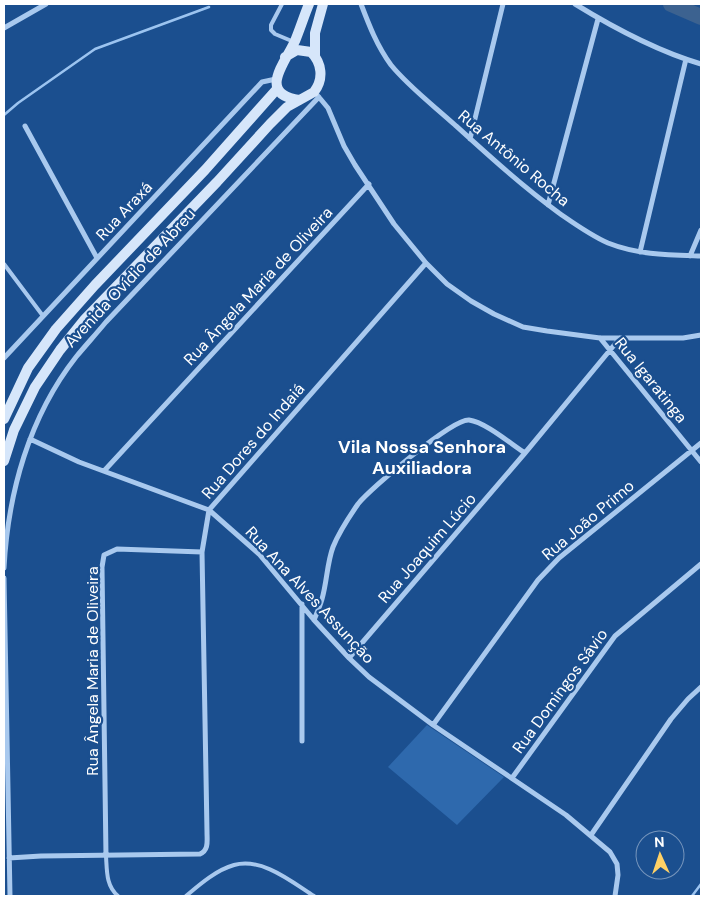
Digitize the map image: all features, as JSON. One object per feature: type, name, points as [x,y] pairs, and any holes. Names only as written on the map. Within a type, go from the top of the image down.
[{"type":"main road","points":[[285,57],[297,50],[311,52],[315,56],[319,63],[321,76],[316,95],[300,100],[286,98],[276,84],[285,57],[294,42],[309,4]]},
{"type":"main road","points":[[315,56],[315,33],[323,4]]},
{"type":"main road","name":"Avenida Ovídio de Abreu","points":[[4,419],[28,368],[56,329],[95,285],[205,170],[276,84]]},
{"type":"main road","name":"Avenida Ovídio de Abreu","points":[[4,461],[14,430],[35,387],[60,350],[85,319],[270,124],[288,107],[300,100]]},
{"type":"street","points":[[4,28],[46,4]]},
{"type":"street","name":"Rua Antônio Rocha","points":[[360,4],[379,48],[392,65],[470,139],[548,205],[582,229],[608,243],[640,252],[701,256]]},
{"type":"street","points":[[470,139],[503,4]]},
{"type":"street","points":[[575,4],[598,19],[644,42],[701,64]]},
{"type":"street","points":[[548,205],[598,19]]},
{"type":"street","points":[[640,252],[686,59]]},
{"type":"street","name":"Rua Araxá","points":[[4,358],[262,82],[276,84]]},
{"type":"street","points":[[316,95],[328,108],[344,146],[394,224],[426,263],[447,284],[471,301],[523,327],[600,338],[683,338],[701,335]]},
{"type":"street","name":"Avenida Ovídio de Abreu","points":[[4,568],[5,532],[20,465],[52,393],[75,358],[316,95]]},
{"type":"street","points":[[25,126],[97,258]]},
{"type":"street","name":"Rua Ângela Maria de Oliveira","points":[[104,470],[368,184]]},
{"type":"street","points":[[690,256],[701,230]]},
{"type":"street","name":"Rua Dores do Indaiá","points":[[106,856],[200,854],[206,848],[202,552],[209,510],[426,263]]},
{"type":"street","name":"Rua Igaratinga","points":[[600,338],[701,462]]},
{"type":"street","name":"Rua Joaquim Lúcio","points":[[349,658],[525,453],[620,338]]},
{"type":"street","points":[[314,620],[322,598],[333,546],[344,525],[360,503],[386,478],[442,432],[456,424],[469,420],[487,428],[525,453]]},
{"type":"street","name":"Rua Ana Alves Assunção","points":[[30,439],[79,462],[209,510],[259,554],[314,620],[369,677],[433,725],[566,815],[610,852],[617,864],[616,896]]},
{"type":"street","name":"Rua João Primo","points":[[433,725],[538,580],[558,558],[701,443]]},
{"type":"street","name":"Rua Ângela Maria de Oliveira","points":[[106,856],[102,568],[104,555],[117,549],[202,552]]},
{"type":"street","name":"Rua Domingos Sávio","points":[[512,778],[615,636],[701,564]]},
{"type":"street","points":[[4,578],[10,896]]},
{"type":"street","points":[[302,604],[302,741]]},
{"type":"street","points":[[590,834],[672,719],[688,699],[701,687]]},
{"type":"street","points":[[9,858],[106,856]]},
{"type":"lane","points":[[282,4],[271,25],[271,30],[275,34],[294,42]]},
{"type":"lane","points":[[4,264],[43,316]]},
{"type":"lane","points":[[106,856],[107,876],[110,886],[118,896]]},
{"type":"lane","points":[[186,896],[222,870],[235,864],[250,864],[270,868],[314,896]]},
{"type":"shaded area","points":[[427,725],[504,777],[457,825],[388,767]]},
{"type":"waterway","points":[[671,4],[701,17]]},
{"type":"waterway","points":[[4,115],[95,49],[209,7]]},
{"type":"waterway","points":[[692,896],[701,884]]},
{"type":"district","name":"Vila Nossa Senhora Auxiliadora","points":[[422,457]]}]
